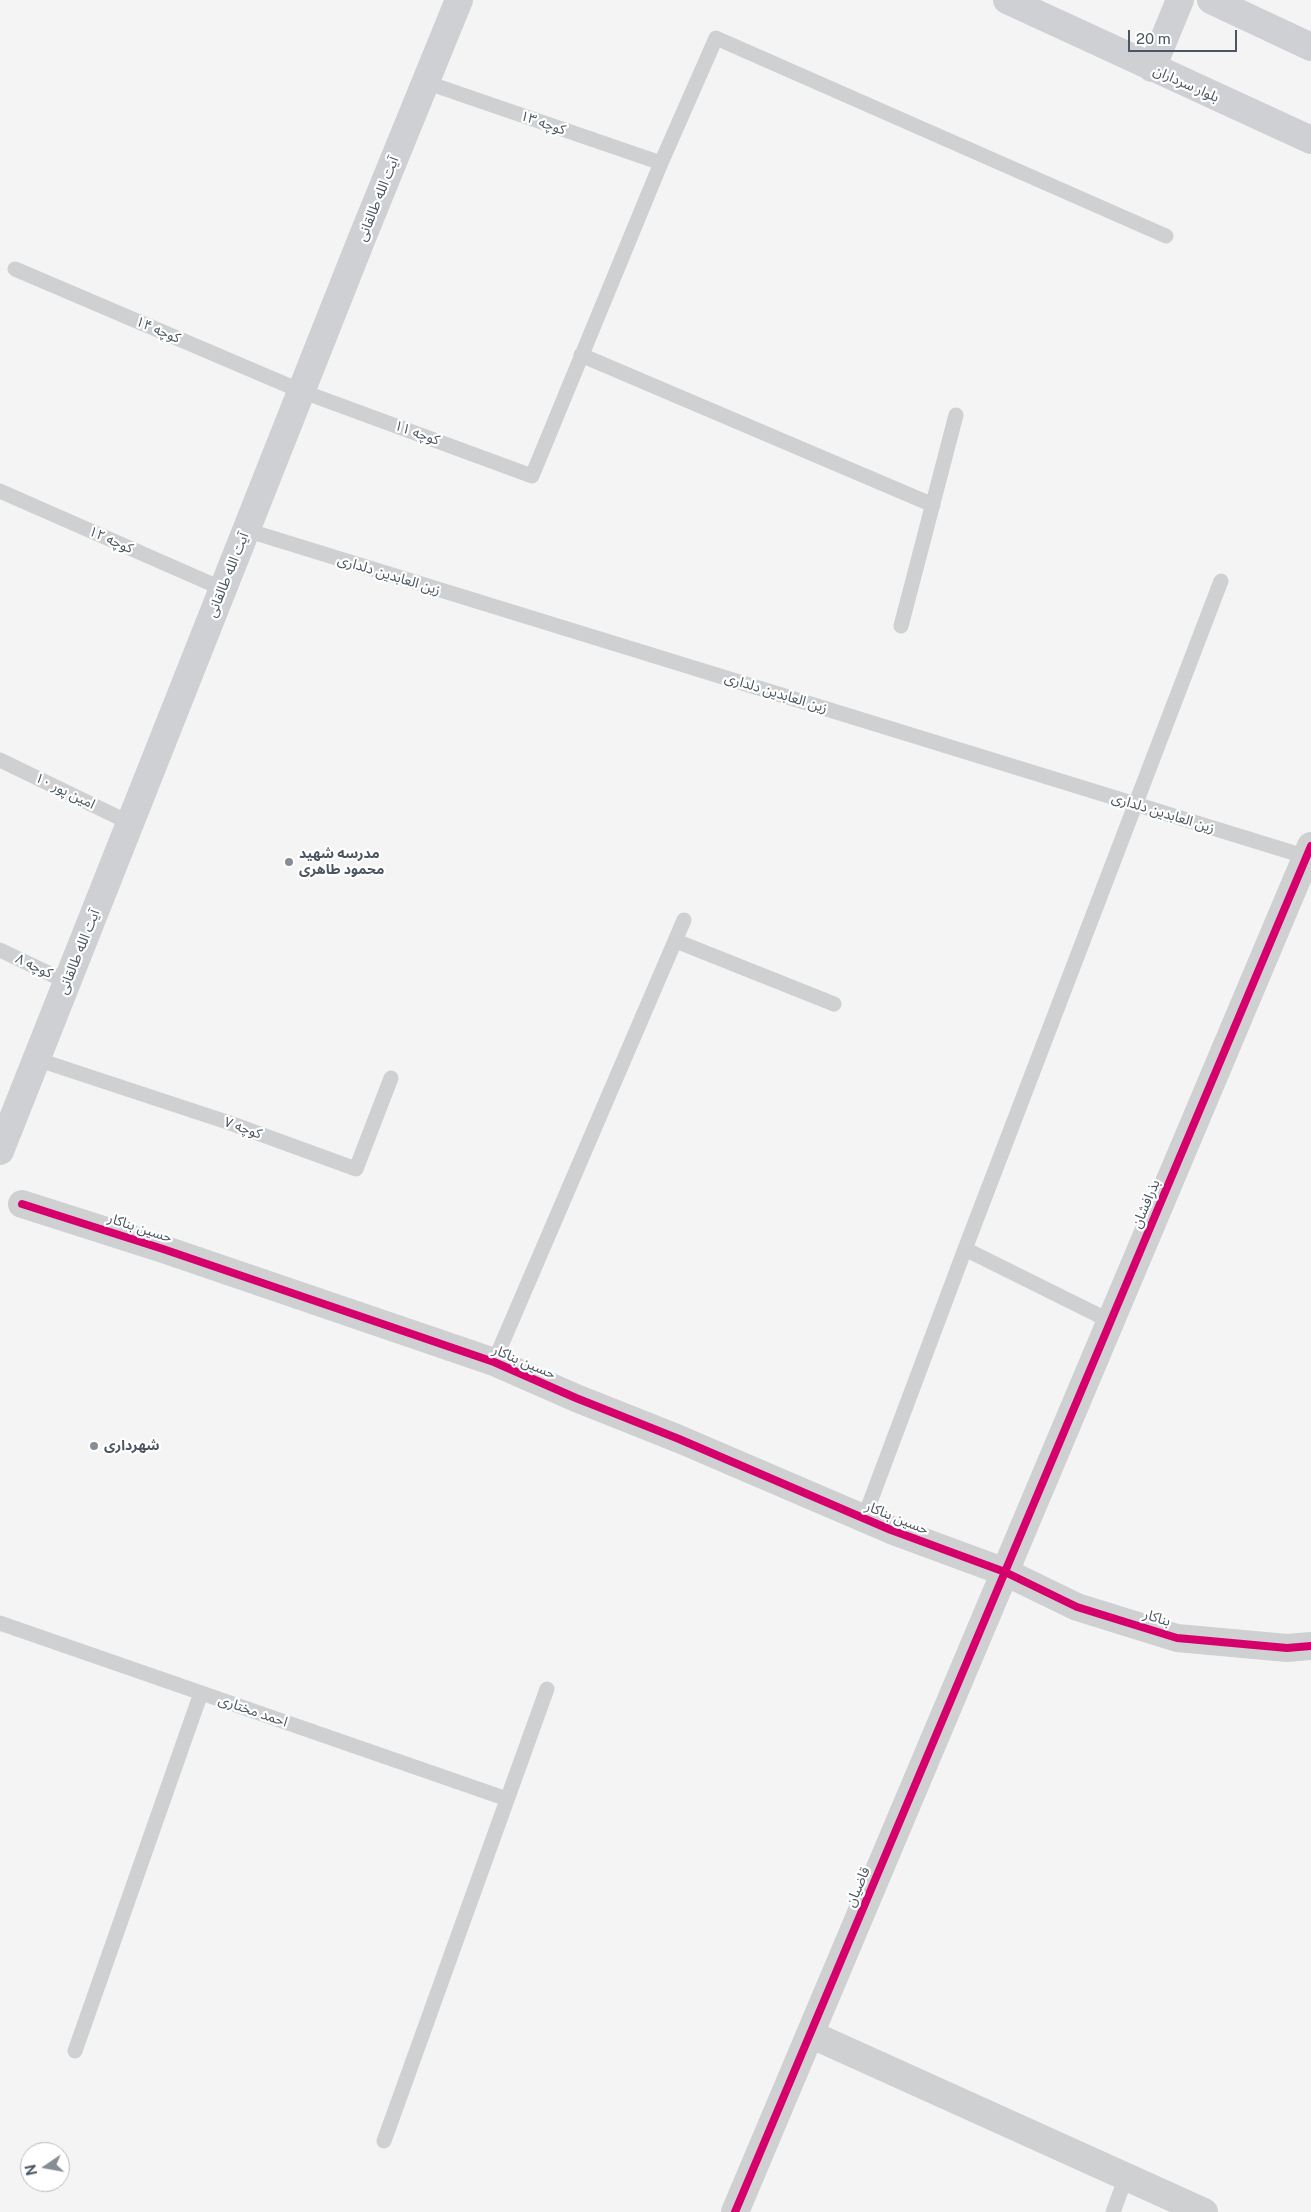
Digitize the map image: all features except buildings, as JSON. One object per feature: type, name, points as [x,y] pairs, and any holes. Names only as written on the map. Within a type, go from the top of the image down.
[{"type":"main road","name":"آیت الله طالقانی","points":[[0,1151],[222,589],[459,0]]},
{"type":"main road","name":"بلوار سرداران","points":[[1007,0],[1311,140]]},
{"type":"main road","points":[[1152,68],[1180,0]]},
{"type":"main road","points":[[1211,0],[1311,48]]},
{"type":"street","name":"بذرافشان","points":[[1005,1572],[1309,851]]},
{"type":"street","name":"حسین بناکار","points":[[22,1204],[164,1249],[494,1362],[891,1530],[1005,1572]]},
{"type":"street","name":"بناکار","points":[[1005,1572],[1077,1607],[1176,1638],[1287,1648],[1311,1646]]},
{"type":"street","name":"قاضیان","points":[[735,2212],[1005,1572]]},
{"type":"street","points":[[810,2034],[1204,2212]]},
{"type":"lane","points":[[933,505],[581,355],[661,163],[716,38],[1166,236]]},
{"type":"lane","name":"کوچه ۱۳","points":[[425,82],[661,163]]},
{"type":"lane","name":"کوچه ۱۴","points":[[15,269],[301,391]]},
{"type":"lane","name":"کوچه ۱۱","points":[[301,391],[532,476],[581,355]]},
{"type":"lane","points":[[901,626],[956,414]]},
{"type":"lane","name":"کوچه ۱۲","points":[[0,491],[222,589]]},
{"type":"lane","name":"زین العابدین دلداری","points":[[246,530],[1135,804],[1309,851]]},
{"type":"lane","points":[[864,1518],[1221,581]]},
{"type":"lane","name":"امین پور ۱۰","points":[[0,760],[130,822]]},
{"type":"lane","points":[[494,1362],[684,920]]},
{"type":"lane","points":[[676,941],[834,1004]]},
{"type":"lane","name":"کوچه ۸","points":[[0,950],[68,982]]},
{"type":"lane","name":"کوچه ۷","points":[[36,1059],[230,1122],[356,1169],[391,1078]]},
{"type":"lane","points":[[965,1249],[1110,1321]]},
{"type":"lane","name":"احمد مختاری","points":[[0,1624],[507,1799]]},
{"type":"lane","points":[[384,2141],[547,1689]]},
{"type":"lane","points":[[75,2051],[201,1693]]},
{"type":"lane","points":[[1113,2212],[1126,2177]]},
{"type":"cycle path","points":[[735,2212],[1311,846]]},
{"type":"cycle path","points":[[22,1204],[163,1249],[494,1362],[891,1530],[1005,1572],[1077,1607],[1177,1638],[1287,1648],[1311,1646]]},
{"type":"place","name":"مدرسه شهید محمود طاهری","points":[[289,862]]},
{"type":"place","name":"شهرداری","points":[[94,1446]]}]
